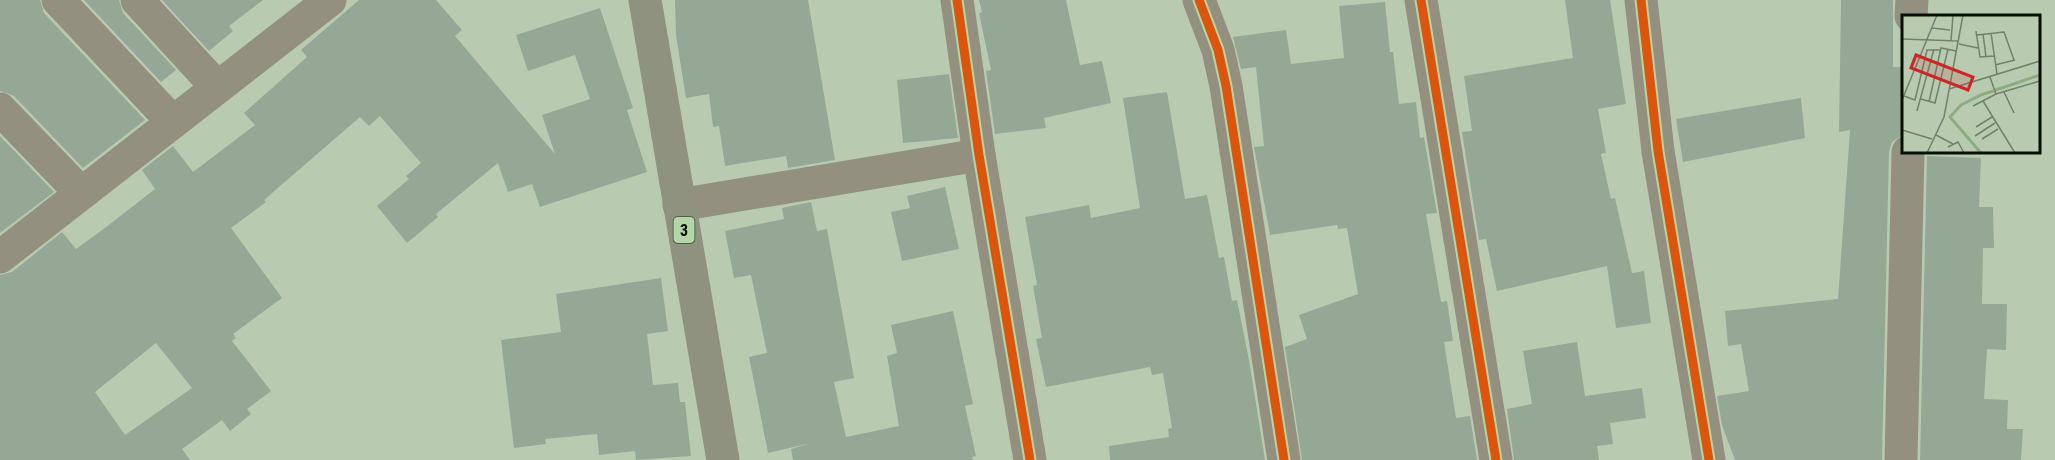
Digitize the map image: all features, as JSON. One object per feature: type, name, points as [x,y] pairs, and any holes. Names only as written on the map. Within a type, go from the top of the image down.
[{"type":"highway","name":"3","points":[[645,0],[723,460]]},
{"type":"street","points":[[58,0],[172,121]]},
{"type":"street","points":[[137,0],[216,86]]},
{"type":"street","points":[[0,257],[216,86],[330,0]]},
{"type":"street","points":[[957,0],[979,155],[1030,460]]},
{"type":"street","points":[[1199,0],[1218,50],[1226,86],[1284,460]]},
{"type":"street","points":[[1421,0],[1496,460]]},
{"type":"street","points":[[1641,0],[1658,151],[1709,460]]},
{"type":"street","points":[[1911,15],[1912,0]]},
{"type":"street","points":[[0,109],[81,193]]},
{"type":"street","points":[[1901,460],[1908,153]]},
{"type":"street","points":[[679,205],[979,155]]},
{"type":"building","points":[[0,0],[40,0],[44,13],[145,120],[83,168],[14,96],[0,91]]},
{"type":"building","points":[[84,0],[119,0],[123,13],[176,70],[161,82]]},
{"type":"building","points":[[162,0],[263,0],[229,26],[233,31],[209,51]]},
{"type":"building","points":[[359,0],[436,0],[462,30],[455,36],[555,154],[542,115],[590,99],[575,55],[528,71],[516,35],[600,8],[633,108],[627,110],[647,172],[540,207],[532,184],[508,192],[498,163],[436,214],[438,217],[407,243],[377,206],[409,179],[406,176],[421,163],[380,116],[369,126],[360,117],[264,200],[266,202],[231,228],[282,298],[233,334],[236,338],[232,341],[271,391],[247,409],[251,414],[230,431],[222,420],[182,449],[190,460],[0,460],[0,275],[12,272],[62,232],[76,249],[105,228],[155,189],[142,170],[173,146],[193,172],[255,125],[244,113],[307,57],[301,50]],"holes":[[[156,343],[192,388],[125,435],[95,392]]]},
{"type":"building","points":[[675,0],[808,0],[835,160],[788,168],[786,156],[725,166],[719,126],[713,127],[709,94],[686,98],[676,35]]},
{"type":"building","points":[[979,0],[1066,0],[1080,65],[1102,61],[1111,103],[1044,118],[1046,128],[995,134],[986,71],[991,70],[979,13],[982,12]]},
{"type":"building","points":[[1565,0],[1610,0],[1626,104],[1598,109],[1606,153],[1601,154],[1611,199],[1615,198],[1632,273],[1644,271],[1651,323],[1616,328],[1607,266],[1497,291],[1486,239],[1479,240],[1462,132],[1472,131],[1464,76],[1573,58]]},
{"type":"building","points":[[1841,0],[1893,0],[1893,67],[1902,67],[1902,135],[1892,142],[1889,152],[1882,460],[1735,460],[1722,425],[1717,396],[1749,391],[1741,344],[1728,346],[1725,311],[1838,299],[1850,130],[1839,132]]},
{"type":"building","points":[[1385,2],[1390,52],[1393,52],[1399,104],[1416,102],[1420,138],[1424,137],[1437,213],[1426,214],[1441,302],[1447,301],[1453,341],[1444,342],[1456,418],[1470,416],[1477,460],[1302,460],[1285,347],[1307,339],[1299,315],[1358,294],[1347,228],[1338,229],[1337,225],[1270,235],[1254,147],[1264,146],[1256,67],[1241,69],[1233,37],[1286,30],[1291,64],[1344,58],[1339,6]]},
{"type":"building","points":[[949,74],[958,138],[903,143],[897,80]]},
{"type":"building","points":[[1167,92],[1185,199],[1207,195],[1219,258],[1224,257],[1232,301],[1237,300],[1265,460],[1110,460],[1109,446],[1169,437],[1168,429],[1172,428],[1163,373],[1152,375],[1150,367],[1046,387],[1036,339],[1042,338],[1033,286],[1037,285],[1025,217],[1089,205],[1091,218],[1140,208],[1123,98]]},
{"type":"building","points":[[1801,98],[1805,138],[1683,162],[1676,119]]},
{"type":"building","points":[[0,136],[54,192],[0,233]]},
{"type":"building","points":[[1927,156],[1981,158],[1979,207],[1993,207],[1994,248],[1983,248],[1982,304],[2007,304],[2006,350],[1987,349],[1984,399],[2008,400],[2007,429],[2023,429],[2021,460],[1920,460]]},
{"type":"building","points":[[945,187],[959,249],[902,261],[891,212],[910,208],[907,196]]},
{"type":"building","points":[[811,202],[817,231],[827,229],[854,378],[834,382],[846,437],[899,426],[887,356],[897,353],[891,325],[953,311],[973,404],[965,406],[976,456],[972,457],[973,460],[793,460],[791,449],[811,443],[768,453],[749,357],[767,353],[751,275],[734,278],[725,231],[784,219],[782,208]]},
{"type":"building","points":[[661,278],[668,331],[647,334],[653,385],[678,383],[680,402],[685,402],[691,456],[636,460],[635,451],[599,455],[597,434],[545,439],[546,444],[514,448],[501,340],[561,332],[556,294]]},
{"type":"building","points":[[1577,342],[1585,396],[1642,388],[1646,418],[1610,423],[1613,444],[1597,446],[1599,460],[1514,460],[1507,409],[1532,404],[1523,351]]},
{"type":"cycle path","points":[[957,0],[979,155],[1030,460]]},
{"type":"cycle path","points":[[1199,0],[1218,50],[1226,86],[1284,460]]},
{"type":"cycle path","points":[[1421,0],[1496,460]]},
{"type":"cycle path","points":[[1641,0],[1658,151],[1709,460]]}]
